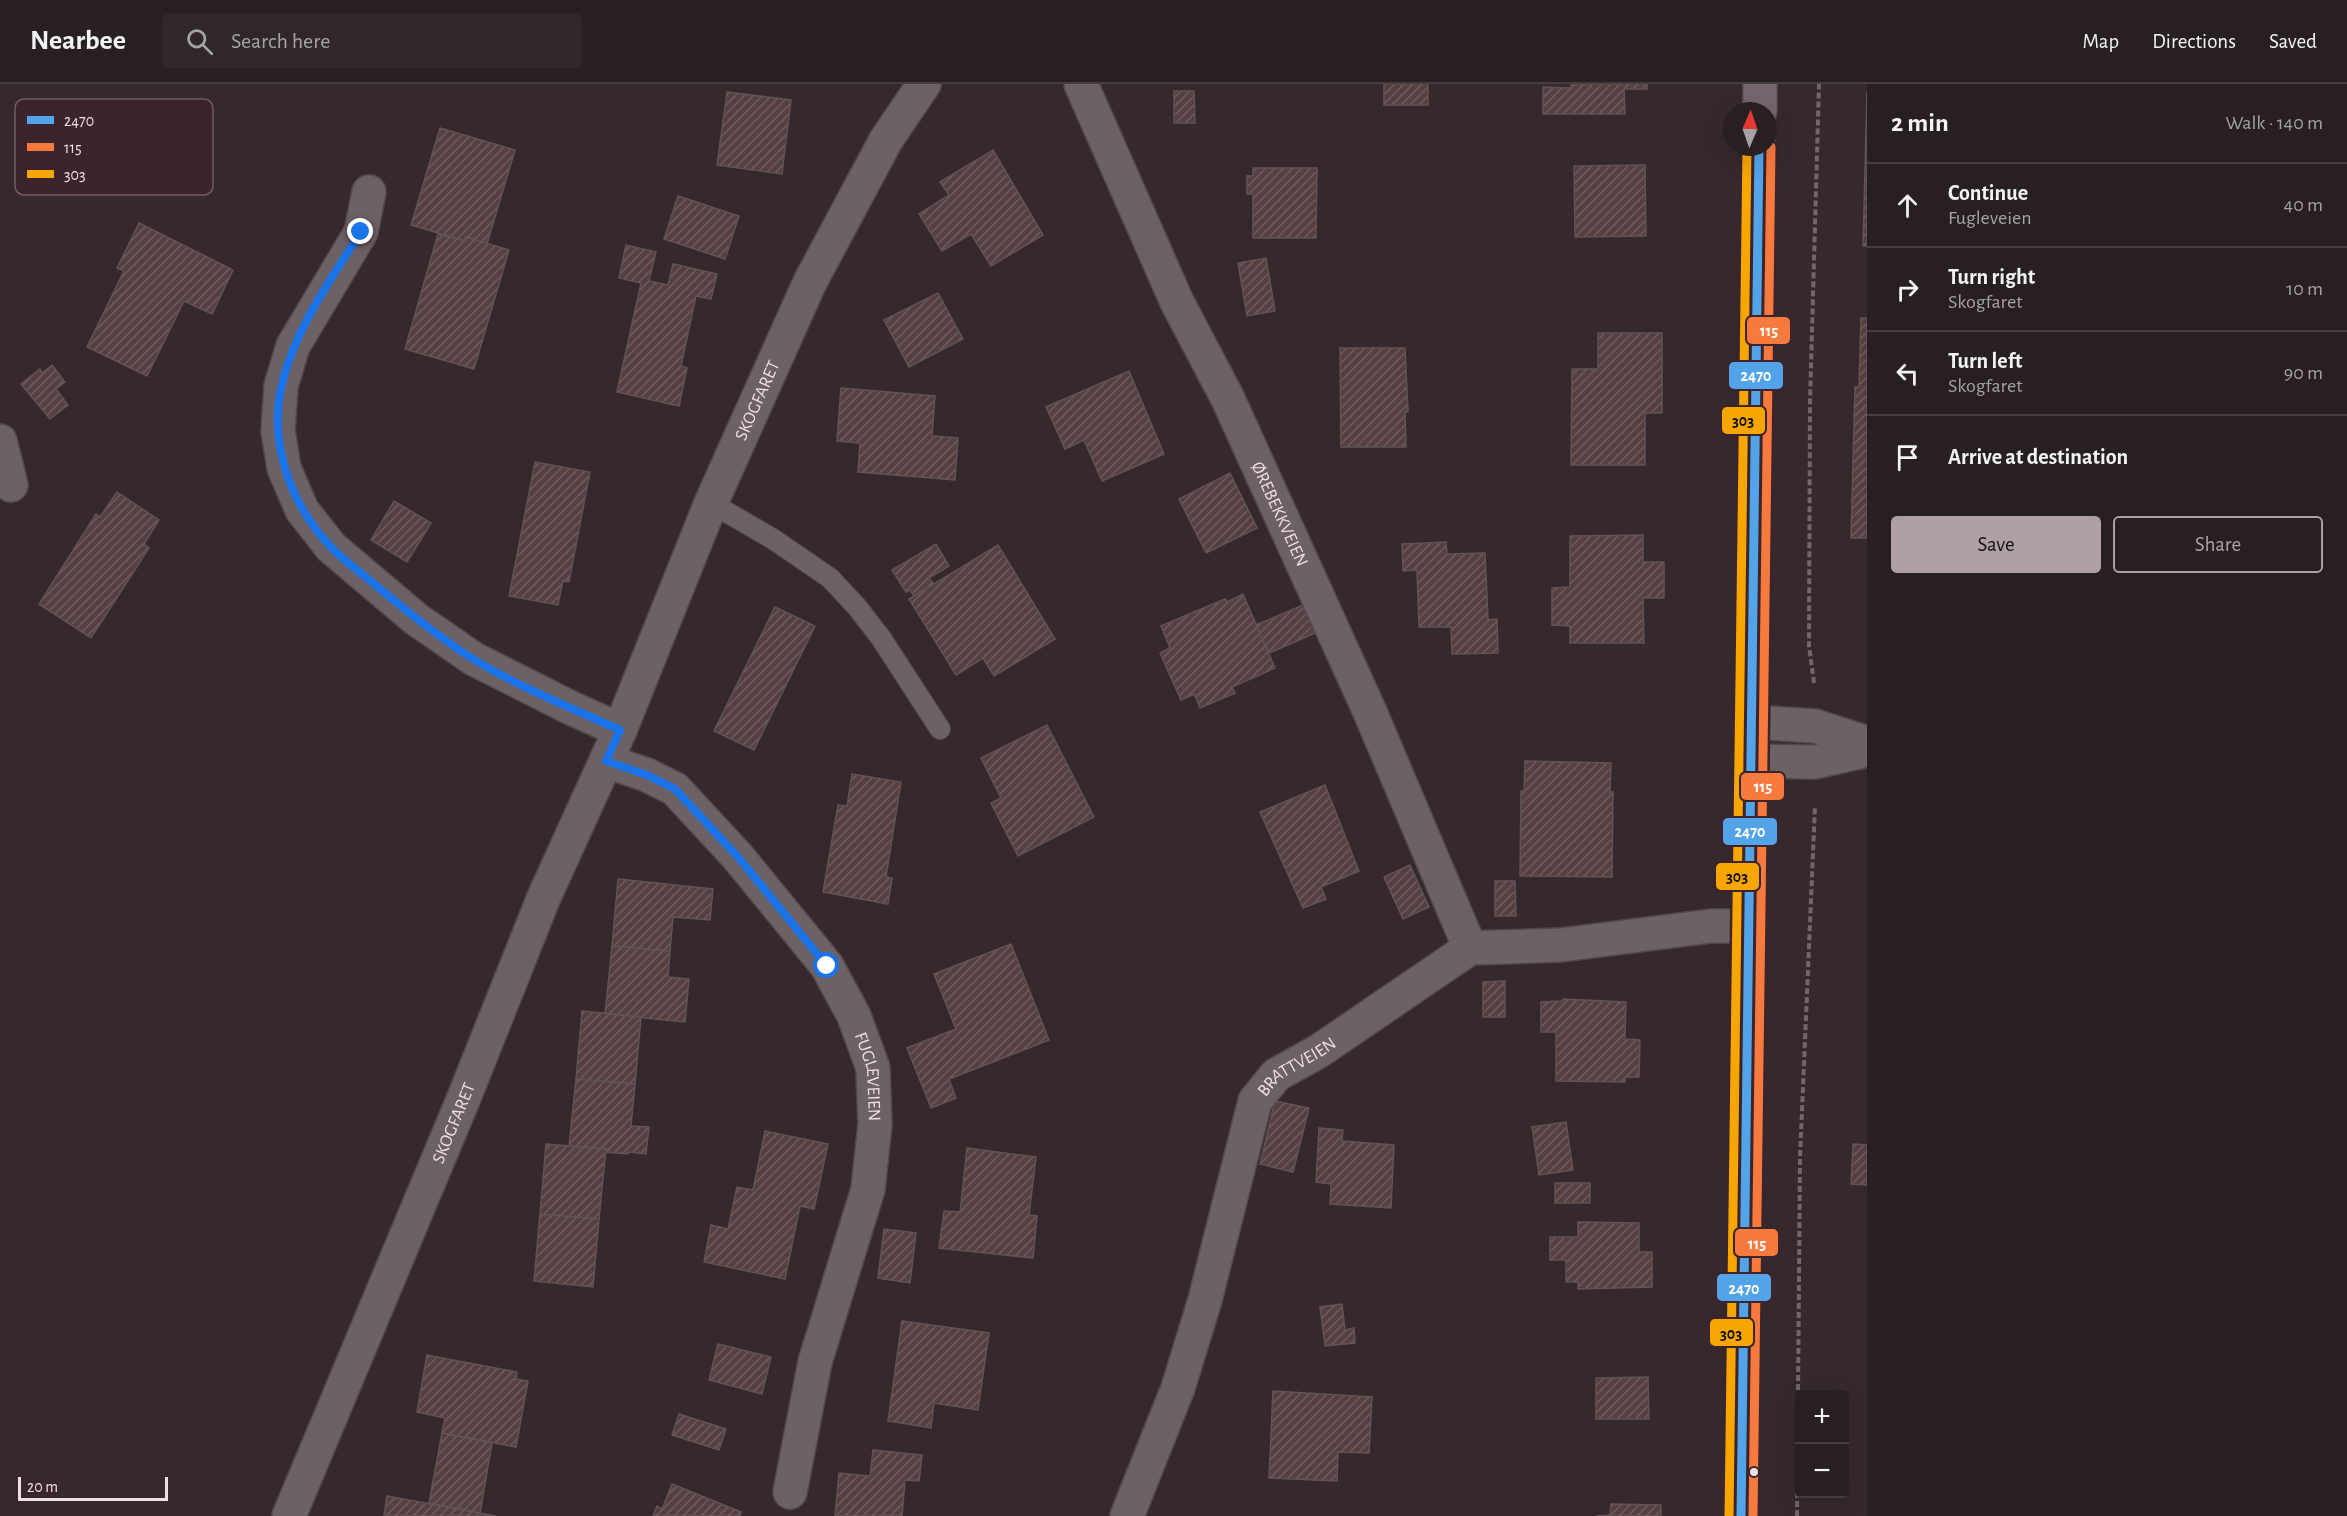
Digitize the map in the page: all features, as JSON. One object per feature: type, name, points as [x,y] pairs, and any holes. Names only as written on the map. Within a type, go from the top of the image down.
[{"type":"main road","points":[[1760,84],[1760,102]]},
{"type":"main road","points":[[1742,1516],[1759,156]]},
{"type":"street","name":"SKOGFARET","points":[[289,1516],[464,1100],[544,897],[620,730],[711,503],[810,282],[886,140],[924,84]]},
{"type":"street","name":"ØREBEKKVEIEN","points":[[1081,84],[1177,302],[1228,399],[1365,701],[1470,948]]},
{"type":"street","points":[[369,192],[361,232],[293,346],[281,386],[278,431],[284,468],[302,510],[331,547],[416,619],[474,659],[620,730]]},
{"type":"street","points":[[0,441],[11,484]]},
{"type":"street","points":[[1751,722],[1815,726],[1867,743]]},
{"type":"street","points":[[1750,761],[1815,762],[1867,750]]},
{"type":"street","name":"FUGLEVEIEN","points":[[606,761],[647,775],[675,789],[738,857],[827,966],[854,1016],[873,1068],[875,1124],[868,1189],[815,1362],[790,1492]]},
{"type":"street","points":[[1470,948],[1561,945],[1711,926],[1749,927]]},
{"type":"street","name":"BRATTVEIEN","points":[[1127,1516],[1181,1377],[1205,1300],[1255,1101],[1276,1075],[1319,1051],[1470,948]]},
{"type":"lane","points":[[711,503],[773,539],[830,578],[881,638],[940,729]]},
{"type":"path","points":[[1815,690],[1809,646],[1810,414],[1819,84]]},
{"type":"path","points":[[1797,1516],[1800,1158],[1815,803]]},
{"type":"building","points":[[1384,84],[1428,84],[1428,105],[1384,105]]},
{"type":"building","points":[[1571,84],[1647,84],[1647,89],[1624,89],[1625,114],[1543,114],[1543,87],[1571,88]]},
{"type":"building","points":[[1174,91],[1194,91],[1195,123],[1174,123]]},
{"type":"building","points":[[727,92],[791,100],[782,174],[717,165]]},
{"type":"building","points":[[1867,92],[1867,246],[1863,246]]},
{"type":"building","points":[[440,128],[515,150],[487,244],[466,237],[465,241],[411,225]]},
{"type":"building","points":[[993,150],[1043,235],[991,266],[971,234],[942,251],[919,214],[949,195],[940,182]]},
{"type":"building","points":[[1645,165],[1646,236],[1575,237],[1574,166]]},
{"type":"building","points":[[1253,168],[1317,168],[1316,238],[1253,238],[1253,194],[1247,194],[1247,176],[1253,176]]},
{"type":"building","points":[[678,196],[739,216],[725,259],[664,239]]},
{"type":"building","points":[[139,223],[233,270],[212,314],[184,301],[147,376],[87,347],[124,271],[117,268]]},
{"type":"building","points":[[438,234],[465,241],[466,237],[509,250],[474,369],[405,349]]},
{"type":"building","points":[[626,245],[656,252],[649,281],[668,285],[673,264],[717,274],[711,299],[696,296],[681,366],[687,368],[679,406],[617,392],[641,283],[619,278]]},
{"type":"building","points":[[1266,258],[1275,311],[1247,316],[1238,263]]},
{"type":"building","points":[[938,293],[963,339],[909,367],[884,320]]},
{"type":"building","points":[[1861,318],[1867,318],[1867,538],[1851,538],[1855,387],[1859,387]]},
{"type":"building","points":[[1598,333],[1662,333],[1662,413],[1645,413],[1645,465],[1571,465],[1572,369],[1598,369]]},
{"type":"building","points":[[1340,348],[1405,348],[1408,412],[1405,412],[1406,447],[1341,447]]},
{"type":"building","points":[[52,365],[65,382],[56,389],[68,405],[50,419],[21,384],[40,369],[42,373]]},
{"type":"building","points":[[1129,371],[1164,454],[1102,481],[1084,440],[1065,449],[1046,407]]},
{"type":"building","points":[[841,388],[935,396],[932,436],[958,438],[955,480],[858,472],[860,443],[837,441]]},
{"type":"building","points":[[535,462],[590,472],[569,582],[563,581],[558,605],[509,596]]},
{"type":"building","points":[[1230,473],[1257,528],[1206,553],[1179,499]]},
{"type":"building","points":[[117,492],[159,520],[144,544],[149,548],[91,638],[39,604],[96,514],[100,517]]},
{"type":"building","points":[[394,501],[431,523],[407,562],[371,540]]},
{"type":"building","points":[[1643,535],[1643,562],[1664,562],[1664,598],[1643,598],[1644,643],[1570,643],[1570,626],[1552,625],[1552,588],[1570,587],[1570,536]]},
{"type":"building","points":[[1446,542],[1447,554],[1485,553],[1488,620],[1497,619],[1498,653],[1452,654],[1451,627],[1419,627],[1417,570],[1403,571],[1402,544]]},
{"type":"building","points":[[936,544],[949,566],[929,578],[934,584],[914,596],[910,590],[906,592],[892,570]]},
{"type":"building","points":[[998,545],[1055,639],[994,676],[983,658],[956,675],[909,599]]},
{"type":"building","points":[[1243,594],[1275,668],[1232,687],[1235,693],[1200,708],[1194,694],[1181,700],[1160,653],[1170,648],[1161,626],[1225,599],[1227,602]]},
{"type":"building","points":[[1303,605],[1315,633],[1269,653],[1256,625]]},
{"type":"building","points":[[775,607],[815,626],[754,750],[714,731]]},
{"type":"building","points":[[1047,725],[1094,817],[1018,856],[991,803],[1001,798],[981,758]]},
{"type":"building","points":[[1525,761],[1611,763],[1612,877],[1520,876],[1521,791],[1524,792]]},
{"type":"building","points":[[852,774],[901,782],[886,877],[892,878],[888,904],[823,892],[838,805],[847,806]]},
{"type":"building","points":[[1325,785],[1359,871],[1321,887],[1326,899],[1303,908],[1260,812]]},
{"type":"building","points":[[1410,865],[1429,907],[1403,919],[1384,877]]},
{"type":"building","points":[[618,879],[713,889],[710,920],[673,917],[670,951],[612,946]]},
{"type":"building","points":[[1495,881],[1515,881],[1516,916],[1495,916]]},
{"type":"building","points":[[1011,944],[1049,1040],[949,1079],[956,1098],[931,1108],[907,1048],[956,1029],[934,974]]},
{"type":"building","points":[[612,946],[670,951],[668,977],[689,979],[685,1022],[605,1014]]},
{"type":"building","points":[[1505,981],[1505,1017],[1483,1017],[1483,982]]},
{"type":"building","points":[[1563,999],[1626,1002],[1625,1039],[1640,1040],[1639,1077],[1625,1077],[1625,1082],[1556,1081],[1556,1032],[1541,1032],[1541,1002],[1563,1001]]},
{"type":"building","points":[[582,1011],[641,1017],[635,1084],[576,1079]]},
{"type":"building","points":[[576,1079],[635,1084],[631,1126],[649,1127],[646,1154],[605,1152],[606,1149],[569,1146]]},
{"type":"building","points":[[1275,1101],[1309,1108],[1293,1172],[1260,1164]]},
{"type":"building","points":[[1566,1122],[1573,1170],[1539,1175],[1532,1127]]},
{"type":"building","points":[[1319,1128],[1343,1130],[1342,1141],[1394,1145],[1391,1208],[1330,1204],[1331,1184],[1316,1182]]},
{"type":"building","points":[[765,1131],[828,1144],[814,1209],[800,1206],[785,1279],[704,1262],[711,1225],[728,1229],[737,1187],[753,1190]]},
{"type":"building","points":[[546,1144],[606,1149],[599,1219],[540,1214]]},
{"type":"building","points":[[1853,1144],[1867,1145],[1867,1185],[1851,1184]]},
{"type":"building","points":[[967,1148],[1036,1157],[1029,1215],[1037,1216],[1033,1258],[939,1248],[944,1211],[960,1212]]},
{"type":"building","points":[[1555,1183],[1590,1183],[1590,1203],[1555,1203]]},
{"type":"building","points":[[540,1214],[599,1219],[593,1287],[534,1281]]},
{"type":"building","points":[[1578,1222],[1639,1223],[1639,1252],[1652,1252],[1652,1287],[1578,1289],[1578,1282],[1566,1282],[1566,1260],[1550,1260],[1550,1237],[1578,1237]]},
{"type":"building","points":[[884,1229],[916,1233],[910,1283],[878,1278]]},
{"type":"building","points":[[1342,1304],[1345,1330],[1354,1328],[1355,1343],[1325,1346],[1320,1307]]},
{"type":"building","points":[[902,1321],[989,1333],[978,1410],[934,1403],[931,1428],[888,1421]]},
{"type":"building","points":[[718,1344],[771,1357],[762,1394],[709,1380]]},
{"type":"building","points":[[427,1355],[517,1372],[516,1379],[528,1381],[516,1447],[442,1433],[445,1418],[417,1412]]},
{"type":"building","points":[[1648,1377],[1649,1419],[1596,1419],[1596,1378]]},
{"type":"building","points":[[1273,1391],[1372,1397],[1369,1453],[1338,1452],[1337,1481],[1269,1478]]},
{"type":"building","points":[[679,1414],[726,1429],[719,1450],[672,1435]]},
{"type":"building","points":[[442,1433],[492,1443],[480,1513],[429,1503]]},
{"type":"building","points":[[873,1450],[922,1455],[919,1481],[905,1480],[902,1516],[835,1516],[839,1473],[870,1476]]},
{"type":"building","points":[[672,1484],[741,1512],[740,1516],[653,1516],[657,1506],[662,1509]]},
{"type":"building","points":[[387,1496],[480,1513],[496,1516],[384,1516]]},
{"type":"building","points":[[1611,1504],[1661,1505],[1661,1516],[1596,1516],[1610,1515]]},
{"type":"transit line","name":"303","points":[[1729,1516],[1747,156]]},
{"type":"transit line","name":"2470","points":[[1741,1516],[1759,156]]},
{"type":"transit line","name":"115","points":[[1753,1516],[1771,156]]},
{"type":"route","points":[[361,232],[293,346],[281,386],[278,431],[284,468],[302,510],[331,547],[416,619],[474,659],[515,681],[620,730],[606,761],[647,775],[675,789],[738,857],[827,966]]}]
